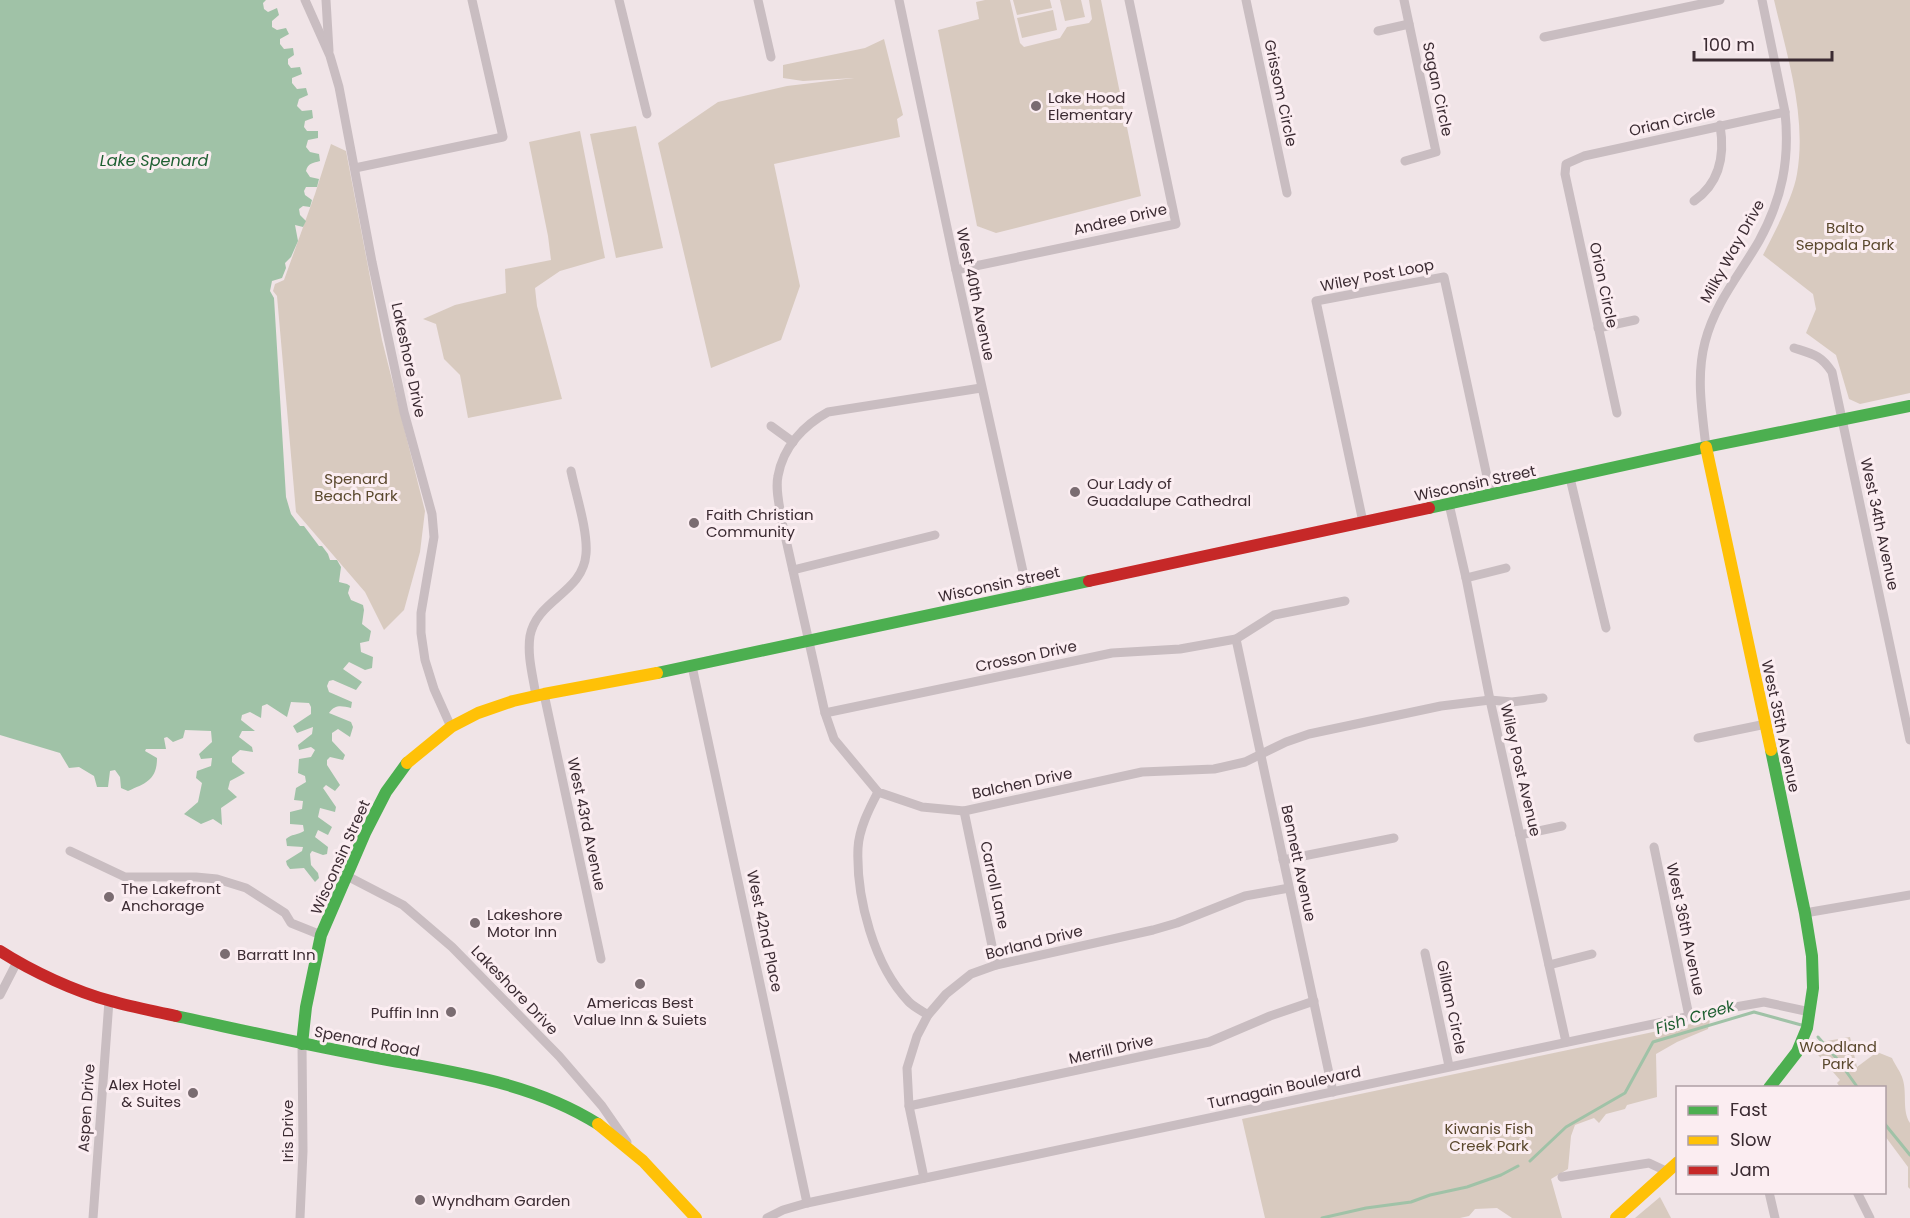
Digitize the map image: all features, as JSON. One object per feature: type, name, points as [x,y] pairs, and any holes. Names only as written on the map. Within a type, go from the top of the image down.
[{"type":"street","name":"Lakeshore Drive","points":[[305,0],[330,56],[339,87],[372,262],[404,412],[432,514],[434,537],[421,613],[421,633],[425,660],[434,690],[451,727]]},
{"type":"street","points":[[326,0],[330,56]]},
{"type":"street","points":[[355,168],[503,137],[472,0]]},
{"type":"street","points":[[619,0],[647,114]]},
{"type":"street","points":[[758,0],[771,57]]},
{"type":"street","name":"West 40th Avenue","points":[[899,0],[981,388],[1028,594]]},
{"type":"street","name":"Andree Drive","points":[[956,270],[1176,224],[1129,0]]},
{"type":"street","name":"Grissom Circle","points":[[1246,0],[1287,193]]},
{"type":"street","name":"Sagan Circle","points":[[1404,0],[1436,152],[1405,161]]},
{"type":"street","points":[[1544,37],[1720,0]]},
{"type":"street","name":"Milky Way Drive","points":[[1706,447],[1700,396],[1705,342],[1721,299],[1758,241],[1779,195],[1785,168],[1787,128],[1785,112],[1762,0]]},
{"type":"street","points":[[1378,31],[1409,24]]},
{"type":"street","name":"Orian Circle","points":[[1566,164],[1584,156],[1785,112]]},
{"type":"street","points":[[1695,201],[1710,188],[1716,175],[1722,148],[1720,125]]},
{"type":"street","name":"Orion Circle","points":[[1566,164],[1565,174],[1617,413]]},
{"type":"street","name":"Wiley Post Loop","points":[[1363,522],[1316,301],[1444,277],[1491,495]]},
{"type":"street","points":[[1598,328],[1635,320]]},
{"type":"street","name":"West 34th Avenue","points":[[1794,348],[1816,355],[1825,361],[1832,372],[1910,740]]},
{"type":"street","points":[[928,1015],[911,1004],[893,982],[879,956],[867,919],[860,881],[858,846],[867,815],[878,792],[834,739],[825,713],[782,522],[778,500],[778,476],[785,453],[793,442],[812,421],[828,412],[981,388]]},
{"type":"street","name":"Wisconsin Street","points":[[302,1044],[306,1007],[321,935],[365,832],[386,792],[408,762],[451,727],[478,713],[540,695],[692,666],[1706,447],[1910,406]]},
{"type":"street","points":[[771,426],[793,442]]},
{"type":"street","name":"West 35th Avenue","points":[[1706,447],[1766,724],[1812,956],[1813,988],[1807,1028],[1797,1052],[1773,1086]]},
{"type":"street","name":"West 43rd Avenue","points":[[571,471],[585,537],[586,555],[581,571],[571,587],[548,604],[537,618],[528,650],[601,959]]},
{"type":"street","points":[[1570,478],[1606,628]]},
{"type":"street","name":"Wiley Post Avenue","points":[[1449,504],[1566,1042]]},
{"type":"street","points":[[793,570],[935,535]]},
{"type":"street","points":[[1466,578],[1506,568]]},
{"type":"street","points":[[1236,639],[1274,615],[1345,601]]},
{"type":"street","name":"Crosson Drive","points":[[825,713],[1112,653],[1180,649],[1236,639]]},
{"type":"street","name":"Bennett Avenue","points":[[1236,639],[1334,1092]]},
{"type":"street","name":"West 42nd Place","points":[[692,666],[807,1203]]},
{"type":"street","name":"Balchen Drive","points":[[878,792],[922,807],[964,811],[1142,772],[1214,769],[1245,762],[1286,742],[1309,734],[1442,706],[1490,700],[1512,702],[1543,698]]},
{"type":"street","points":[[1698,738],[1766,724]]},
{"type":"street","name":"Carroll Lane","points":[[964,811],[996,965]]},
{"type":"street","points":[[1520,835],[1562,826]]},
{"type":"street","points":[[1283,860],[1394,838]]},
{"type":"street","name":"West 36th Avenue","points":[[1654,847],[1689,1016]]},
{"type":"street","points":[[70,851],[124,877],[166,876],[217,879],[246,888],[285,913],[291,923],[321,935]]},
{"type":"street","name":"Lakeshore Drive","points":[[347,876],[403,904],[426,922],[493,987],[558,1056],[602,1106],[636,1154]]},
{"type":"street","name":"Borland Drive","points":[[924,1178],[909,1106],[907,1068],[917,1036],[928,1015],[946,994],[971,974],[996,965],[1153,930],[1245,896],[1289,888]]},
{"type":"street","points":[[1805,913],[1910,895]]},
{"type":"street","name":"Spenard Road","points":[[0,951],[17,962],[62,983],[109,1001],[302,1044],[523,1088],[553,1099],[592,1120],[636,1154],[696,1218]]},
{"type":"street","name":"Gillam Circle","points":[[1425,953],[1449,1066]]},
{"type":"street","points":[[1549,965],[1592,954]]},
{"type":"street","points":[[0,995],[17,962]]},
{"type":"street","name":"Aspen Drive","points":[[93,1218],[109,1001]]},
{"type":"street","name":"Merrill Drive","points":[[909,1106],[1209,1042],[1270,1016],[1314,1001]]},
{"type":"street","name":"Turnagain Boulevard","points":[[767,1218],[783,1210],[807,1203],[1689,1016],[1764,1002],[1810,1012]]},
{"type":"street","name":"Iris Drive","points":[[300,1218],[303,1151],[302,1044]]},
{"type":"street","points":[[592,1120],[601,1120],[604,1117],[602,1106]]},
{"type":"street","points":[[1562,1176],[1649,1163],[1666,1172]]},
{"type":"street","points":[[1616,1218],[1676,1163]]},
{"type":"street","points":[[1769,1194],[1775,1218]]},
{"type":"street","points":[[1858,1194],[1870,1218]]},
{"type":"green space","name":"Lake Hood Elementary","points":[[1010,0],[1020,43],[1024,47],[1060,38],[1067,27],[1089,23],[1092,19],[1089,0],[1101,0],[1141,196],[996,233],[977,226],[938,30],[979,19],[976,2]]},
{"type":"green space","points":[[1013,0],[1050,0],[1052,8],[1017,15]]},
{"type":"green space","points":[[1060,0],[1081,0],[1085,17],[1065,21]]},
{"type":"green space","name":"Balto Seppala Park","points":[[1774,0],[1910,0],[1910,393],[1860,404],[1849,399],[1836,355],[1806,333],[1816,309],[1813,294],[1763,255],[1792,194],[1799,152],[1798,108]]},
{"type":"green space","points":[[1053,10],[1057,30],[1022,38],[1017,18]]},
{"type":"green space","points":[[884,39],[903,115],[897,119],[900,137],[774,164],[800,286],[781,340],[711,368],[658,143],[718,102],[787,86],[854,78],[803,81],[783,78],[783,65],[865,48]]},
{"type":"green space","points":[[636,126],[663,248],[616,258],[590,134]]},
{"type":"green space","points":[[580,131],[605,258],[560,271],[535,288],[537,306],[562,399],[468,418],[460,375],[444,359],[436,324],[423,319],[455,305],[506,293],[505,269],[551,260],[529,142]]},
{"type":"green space","name":"Spenard Beach Park","points":[[331,144],[346,151],[382,340],[425,511],[420,552],[404,610],[384,630],[365,592],[296,512],[277,296],[273,291],[275,284],[284,280]]},
{"type":"green space","name":"Kiwanis Fish Creek Park","points":[[1710,1020],[1708,1029],[1656,1054],[1657,1097],[1627,1105],[1625,1109],[1606,1114],[1599,1123],[1594,1118],[1575,1125],[1571,1136],[1568,1169],[1551,1179],[1562,1218],[1512,1218],[1497,1208],[1475,1209],[1469,1216],[1460,1218],[1265,1218],[1242,1119]]},
{"type":"green space","name":"Woodland Park","points":[[1850,1037],[1857,1067],[1877,1052],[1892,1058],[1902,1077],[1906,1113],[1910,1123],[1910,1189],[1908,1187],[1908,1167],[1886,1137],[1886,1086],[1839,1086],[1837,1083],[1840,1080],[1812,1048],[1815,1043]]},
{"type":"green space","points":[[1660,1197],[1671,1218],[1635,1218]]},
{"type":"water","name":"Lake Spenard","points":[[0,0],[266,0],[263,3],[264,9],[268,12],[277,8],[279,15],[272,21],[272,27],[277,30],[286,28],[289,34],[280,39],[280,44],[284,49],[293,48],[294,55],[288,59],[291,68],[300,67],[302,74],[292,78],[292,83],[297,89],[306,88],[308,95],[299,99],[297,106],[302,111],[312,110],[313,118],[305,121],[304,127],[307,131],[318,131],[318,138],[308,140],[306,147],[310,152],[319,154],[320,161],[307,168],[306,171],[310,177],[319,179],[317,187],[306,187],[304,191],[305,195],[312,200],[310,207],[303,206],[299,209],[300,215],[306,221],[303,227],[295,225],[298,241],[291,257],[285,263],[286,268],[282,278],[272,281],[270,291],[274,298],[286,497],[291,514],[300,526],[304,526],[319,546],[322,546],[330,560],[337,560],[341,567],[339,582],[350,586],[348,593],[351,600],[363,605],[362,624],[371,631],[369,641],[360,643],[361,652],[373,657],[372,668],[365,670],[349,662],[343,669],[362,682],[356,690],[333,680],[329,681],[327,686],[329,692],[352,702],[351,708],[336,707],[329,713],[351,722],[353,727],[350,737],[338,729],[332,733],[332,741],[345,755],[343,760],[330,757],[327,760],[327,765],[340,785],[335,791],[326,785],[323,788],[336,807],[335,812],[320,808],[318,817],[332,827],[328,835],[318,830],[315,837],[328,847],[327,854],[312,851],[310,854],[311,865],[319,878],[315,882],[304,868],[290,869],[286,861],[302,851],[303,847],[287,846],[286,839],[304,831],[303,825],[290,824],[290,812],[302,809],[303,801],[294,800],[296,788],[306,782],[305,776],[298,773],[299,759],[311,757],[315,750],[311,747],[299,750],[298,745],[312,734],[313,727],[297,733],[293,726],[311,714],[309,703],[291,702],[287,717],[267,704],[262,706],[261,718],[250,712],[242,715],[241,720],[255,731],[242,731],[239,737],[252,747],[253,752],[240,750],[232,757],[232,762],[245,773],[230,781],[228,789],[237,797],[221,808],[222,825],[213,819],[201,824],[184,814],[198,802],[202,783],[196,778],[197,771],[211,766],[212,758],[201,759],[199,754],[212,742],[211,731],[185,730],[183,738],[173,742],[167,737],[164,738],[166,749],[146,749],[145,751],[157,758],[153,776],[145,783],[128,791],[121,788],[120,777],[115,770],[110,771],[108,787],[97,787],[94,776],[79,767],[69,768],[60,753],[0,735]]},
{"type":"waterway","name":"Fish Creek","points":[[1530,1161],[1566,1127],[1625,1093],[1653,1042],[1754,1012],[1805,1026]]},
{"type":"waterway","name":"Fish Creek","points":[[1818,1037],[1857,1086]]},
{"type":"waterway","name":"Fish Creek","points":[[1886,1125],[1910,1155]]},
{"type":"waterway","name":"Fish Creek","points":[[1322,1218],[1366,1208],[1411,1202],[1430,1195],[1467,1187],[1501,1175],[1518,1166]]},
{"type":"traffic: fast","points":[[1429,508],[1706,447],[1910,406]]},
{"type":"traffic: fast","points":[[657,673],[1089,581]]},
{"type":"traffic: fast","points":[[1771,750],[1805,913],[1812,956],[1813,988],[1807,1028],[1797,1052],[1771,1086]]},
{"type":"traffic: fast","points":[[302,1044],[306,1007],[321,935],[365,833],[386,792],[407,763]]},
{"type":"traffic: fast","points":[[176,1016],[323,1048],[489,1080],[545,1098],[572,1109],[598,1124]]},
{"type":"traffic: slow","points":[[1706,447],[1771,750]]},
{"type":"traffic: slow","points":[[407,763],[451,727],[478,713],[513,701],[544,694],[657,673]]},
{"type":"traffic: slow","points":[[598,1124],[643,1161],[696,1218]]},
{"type":"traffic: slow","points":[[1616,1218],[1676,1164]]},
{"type":"traffic: jam","points":[[1089,581],[1429,508]]},
{"type":"traffic: jam","points":[[0,951],[40,973],[83,992],[176,1016]]},
{"type":"place","name":"Lake Hood Elementary","points":[[1036,106]]},
{"type":"place","name":"Our Lady of Guadalupe Cathedral","points":[[1075,492]]},
{"type":"place","name":"Faith Christian Community","points":[[694,523]]},
{"type":"place","name":"The Lakefront Anchorage","points":[[109,897]]},
{"type":"place","name":"Lakeshore Motor Inn","points":[[475,923]]},
{"type":"place","name":"Barratt Inn","points":[[225,954]]},
{"type":"place","name":"Americas Best Value Inn & Suiets","points":[[640,984]]},
{"type":"place","name":"Puffin Inn","points":[[451,1012]]},
{"type":"place","name":"Alex Hotel & Suites","points":[[193,1093]]},
{"type":"place","name":"Wyndham Garden","points":[[420,1200]]}]
